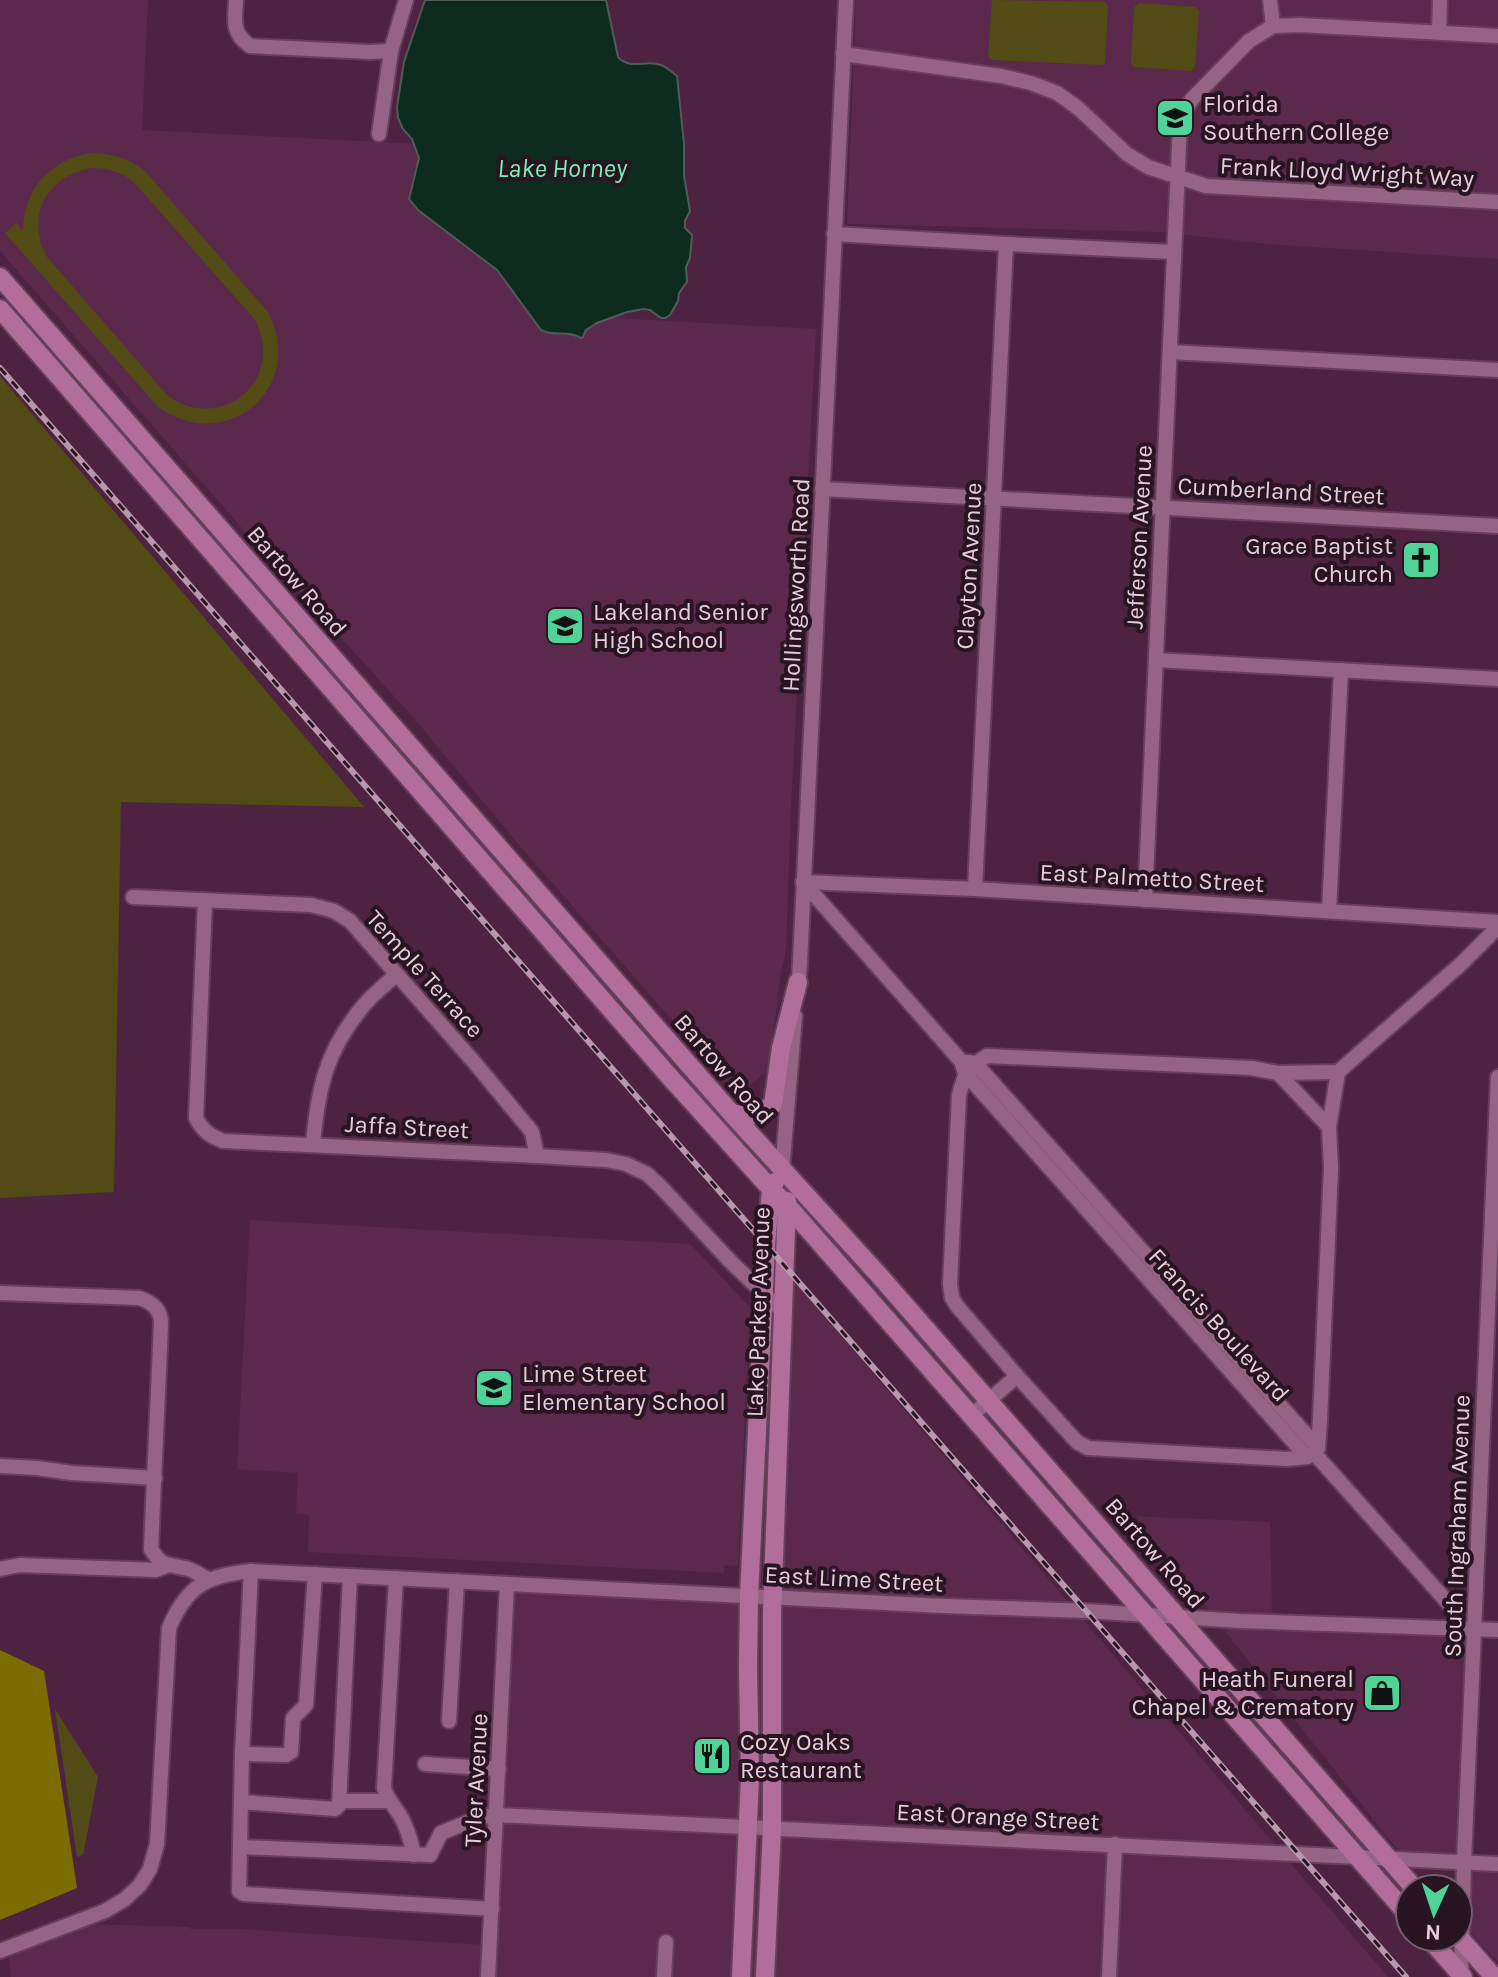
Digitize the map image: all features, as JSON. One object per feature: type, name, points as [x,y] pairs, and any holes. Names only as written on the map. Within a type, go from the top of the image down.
[{"type":"main road","name":"Bartow Road","points":[[0,277],[782,1171],[843,1234],[990,1400],[1401,1873]]},
{"type":"main road","name":"Bartow Road","points":[[0,309],[669,1076],[972,1415],[1394,1899]]},
{"type":"main road","points":[[732,1114],[756,1115],[773,1105],[781,1048],[798,982]]},
{"type":"main road","name":"Lake Parker Avenue","points":[[741,1977],[748,1828],[749,1596],[764,1293],[771,1189],[782,1171]]},
{"type":"main road","name":"Lake Parker Avenue","points":[[765,1977],[772,1829],[772,1597],[787,1205],[782,1171]]},
{"type":"main road","points":[[1442,1953],[1462,1976]]},
{"type":"main road","points":[[1473,1953],[1494,1977]]},
{"type":"street","points":[[236,0],[235,29],[240,39],[250,46],[391,51]]},
{"type":"street","points":[[379,134],[391,51],[406,0]]},
{"type":"street","name":"Hollingsworth Road","points":[[782,1171],[798,982],[846,0]]},
{"type":"street","points":[[1270,0],[1273,26],[1498,36]]},
{"type":"street","points":[[1439,32],[1440,0]]},
{"type":"street","name":"Jefferson Avenue","points":[[1145,900],[1180,124],[1192,99],[1249,41],[1273,26]]},
{"type":"street","name":"Frank Lloyd Wright Way","points":[[843,54],[1031,83],[1057,93],[1078,108],[1127,154],[1148,167],[1206,186],[1498,202]]},
{"type":"street","points":[[834,234],[1173,252]]},
{"type":"street","name":"Clayton Avenue","points":[[975,889],[1006,244]]},
{"type":"street","points":[[1170,352],[1498,370]]},
{"type":"street","name":"Cumberland Street","points":[[822,489],[1498,526]]},
{"type":"street","points":[[247,591],[262,577]]},
{"type":"street","points":[[1156,660],[1498,679]]},
{"type":"street","points":[[1329,911],[1341,670]]},
{"type":"street","name":"East Palmetto Street","points":[[803,882],[975,889],[1498,924]]},
{"type":"street","name":"Francis Boulevard","points":[[803,882],[1450,1605]]},
{"type":"street","name":"Temple Terrace","points":[[133,897],[311,905],[334,911],[350,921],[532,1132],[537,1156]]},
{"type":"street","name":"Jaffa Street","points":[[205,901],[196,1118],[202,1129],[212,1137],[223,1141],[537,1156],[626,1164],[647,1174],[782,1311]]},
{"type":"street","points":[[1338,1072],[1278,1073],[1251,1068],[987,1056],[967,1065],[959,1095],[951,1294],[957,1306],[1077,1442],[1088,1448],[1107,1450],[1286,1459],[1313,1453],[1331,1168],[1329,1127],[1338,1072],[1461,964],[1498,924]]},
{"type":"street","points":[[313,1144],[319,1092],[334,1047],[366,1003],[396,975]]},
{"type":"street","points":[[1278,1073],[1329,1127]]},
{"type":"street","name":"South Ingraham Avenue","points":[[1463,1873],[1474,1629],[1487,1491],[1498,1077]]},
{"type":"street","points":[[0,1293],[139,1298],[156,1307],[161,1324],[151,1549],[157,1560],[166,1566],[185,1568],[208,1579],[191,1592],[175,1613],[169,1628],[156,1850],[150,1869],[140,1885],[105,1911],[0,1951]]},
{"type":"street","points":[[972,1415],[1017,1376]]},
{"type":"street","points":[[0,1466],[155,1478]]},
{"type":"street","points":[[0,1569],[20,1565],[156,1570],[166,1566]]},
{"type":"street","points":[[251,1571],[239,1891],[244,1894],[492,1909]]},
{"type":"street","name":"East Lime Street","points":[[208,1579],[227,1573],[251,1571],[1254,1622],[1498,1630]]},
{"type":"street","points":[[242,1754],[286,1755],[291,1752],[293,1718],[306,1705],[315,1574]]},
{"type":"street","points":[[339,1805],[350,1576]]},
{"type":"street","points":[[241,1847],[414,1855],[402,1819],[384,1788],[396,1578]]},
{"type":"street","points":[[449,1721],[457,1581]]},
{"type":"street","name":"Tyler Avenue","points":[[488,1977],[507,1584]]},
{"type":"street","points":[[425,1764],[499,1769]]},
{"type":"street","points":[[241,1802],[335,1809],[343,1801],[390,1801]]},
{"type":"street","name":"East Orange Street","points":[[414,1855],[430,1855],[441,1833],[480,1817],[496,1815],[1498,1864]]},
{"type":"street","points":[[1109,1977],[1115,1844]]},
{"type":"street","points":[[664,1977],[666,1942]]},
{"type":"street","name":"South Ingraham Avenue","points":[[1461,1953],[1462,1976]]},
{"type":"shaded area","name":"Lakeland Senior High School","points":[[0,0],[148,0],[142,130],[440,145],[597,317],[816,329],[786,951],[769,1069],[738,1096],[513,838],[413,717],[247,534],[0,251]]},
{"type":"shaded area","name":"Florida Southern College","points":[[856,0],[1498,0],[1498,259],[1267,244],[1161,232],[847,224]]},
{"type":"shaded area","points":[[992,0],[1105,2],[1108,6],[1105,62],[1102,65],[992,60],[988,56]]},
{"type":"shaded area","points":[[1139,3],[1195,7],[1199,11],[1195,67],[1191,71],[1135,67],[1131,64],[1134,8]]},
{"type":"shaded area","points":[[90,153],[112,155],[144,170],[268,312],[277,340],[277,365],[269,388],[254,406],[233,418],[210,423],[184,420],[158,407],[5,233],[16,223],[23,230],[28,202],[34,189],[51,170]],"holes":[[[92,168],[119,173],[134,182],[255,320],[262,342],[262,363],[255,380],[243,395],[209,409],[189,406],[168,396],[47,257],[38,227],[44,200],[62,180]]]},
{"type":"shaded area","points":[[0,376],[364,807],[121,802],[114,1192],[0,1198]]},
{"type":"shaded area","name":"Lime Street Elementary School","points":[[250,1220],[690,1244],[750,1307],[738,1566],[725,1565],[724,1573],[308,1552],[309,1515],[296,1514],[298,1473],[237,1469]]},
{"type":"shaded area","points":[[790,1276],[1069,1603],[779,1590]]},
{"type":"shaded area","points":[[1135,1516],[1270,1522],[1272,1614],[1210,1612]]},
{"type":"shaded area","points":[[513,1591],[743,1602],[742,1820],[502,1809]]},
{"type":"shaded area","points":[[755,1603],[766,1603],[766,1822],[754,1821]]},
{"type":"shaded area","points":[[778,1604],[1081,1617],[1276,1846],[778,1822]]},
{"type":"shaded area","points":[[1221,1626],[1468,1636],[1458,1855],[1400,1853]]},
{"type":"shaded area","points":[[0,1650],[44,1671],[77,1888],[0,1920]]},
{"type":"shaded area","points":[[55,1709],[98,1777],[83,1855],[77,1857]]},
{"type":"shaded area","points":[[502,1822],[742,1834],[735,1977],[670,1977],[673,1936],[661,1935],[658,1977],[494,1977]]},
{"type":"shaded area","points":[[754,1835],[765,1835],[759,1977],[747,1977]]},
{"type":"shaded area","points":[[777,1836],[1109,1851],[1103,1977],[771,1977]]},
{"type":"shaded area","points":[[1121,1852],[1288,1860],[1388,1977],[1115,1977]]},
{"type":"shaded area","points":[[1470,1869],[1498,1871],[1498,1962],[1474,1936],[1474,1873],[1470,1873]]},
{"type":"shaded area","points":[[90,1924],[240,1929],[483,1945],[482,1977],[11,1977],[9,1955]]},
{"type":"water","name":"Lake Horney","points":[[425,0],[606,0],[618,57],[633,64],[661,65],[677,76],[684,176],[690,211],[685,228],[692,235],[686,267],[687,282],[670,315],[661,318],[643,309],[627,312],[597,323],[586,330],[581,338],[541,330],[497,270],[418,210],[409,199],[419,158],[412,139],[398,118],[397,107],[404,62]]},
{"type":"railway","points":[[0,368],[1406,1977]]},
{"type":"place","name":"Florida Southern College","points":[[1175,118]]},
{"type":"place","name":"Grace Baptist Church","points":[[1421,560]]},
{"type":"place","name":"Lakeland Senior High School","points":[[565,626]]},
{"type":"place","name":"Lime Street Elementary School","points":[[494,1388]]},
{"type":"place","name":"Heath Funeral Chapel & Crematory","points":[[1382,1693]]},
{"type":"place","name":"Cozy Oaks Restaurant","points":[[712,1756]]}]
